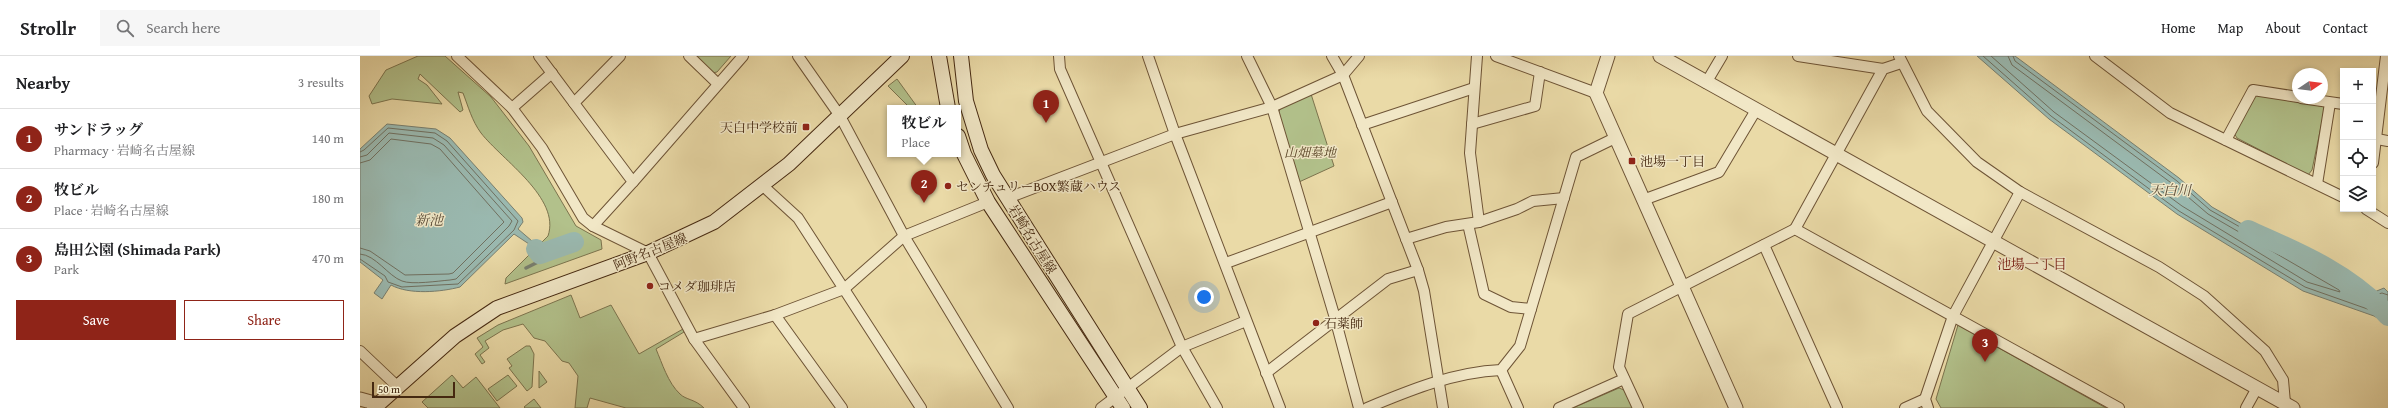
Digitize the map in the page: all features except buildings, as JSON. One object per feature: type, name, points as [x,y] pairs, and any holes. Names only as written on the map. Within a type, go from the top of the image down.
[{"type":"main road","name":"阿野名古屋線","points":[[376,406],[455,336],[498,308],[648,253],[714,222],[763,186],[789,164],[902,56]]},
{"type":"main road","points":[[939,56],[947,105]]},
{"type":"main road","name":"岩崎名古屋線","points":[[961,56],[966,102],[981,150],[1122,397]]},
{"type":"main road","name":"岩崎名古屋線","points":[[961,143],[988,202],[1122,397],[1140,408]]},
{"type":"street","points":[[457,56],[512,108],[542,148],[583,218],[594,226],[648,253],[694,339],[742,407]]},
{"type":"street","points":[[539,56],[633,182]]},
{"type":"street","points":[[574,103],[620,56]]},
{"type":"street","points":[[689,56],[718,84]]},
{"type":"street","points":[[594,226],[743,56]]},
{"type":"street","points":[[798,56],[840,116],[904,236],[1008,408]]},
{"type":"street","points":[[1060,56],[1060,69],[1182,347],[1217,408]]},
{"type":"street","points":[[1148,56],[1175,134],[1226,263],[1246,321],[1280,408]]},
{"type":"street","points":[[1247,56],[1272,107],[1335,318],[1359,408]]},
{"type":"street","points":[[1332,56],[1342,75],[1362,124],[1418,270],[1440,381],[1443,408]]},
{"type":"street","points":[[1008,198],[1175,134],[1272,107],[1342,75],[1359,56]]},
{"type":"street","points":[[1477,56],[1470,154],[1479,222]]},
{"type":"street","points":[[1496,56],[1596,94]]},
{"type":"street","points":[[1608,56],[1596,94],[1736,408]]},
{"type":"street","points":[[1660,56],[1706,83],[2289,406]]},
{"type":"street","points":[[1706,83],[1722,56]]},
{"type":"street","points":[[1798,56],[1883,69]]},
{"type":"street","points":[[2095,56],[2170,113],[2340,196]]},
{"type":"street","points":[[2376,145],[2377,108],[2386,56]]},
{"type":"street","points":[[1638,408],[1619,367],[1628,314],[1795,229],[1883,69],[1900,60],[1927,111],[1977,162],[2020,192],[2159,267],[2204,296],[2265,351],[2283,380],[2289,406]]},
{"type":"street","points":[[1472,124],[1535,106],[1540,72]]},
{"type":"street","points":[[512,108],[552,73]]},
{"type":"street","points":[[1362,124],[1474,88]]},
{"type":"street","points":[[2226,140],[2253,90],[2292,97]]},
{"type":"street","points":[[2317,184],[2330,103],[2340,104]]},
{"type":"street","points":[[1643,200],[1719,172],[1756,110]]},
{"type":"street","points":[[1367,408],[1440,381],[1476,371],[1501,370],[1520,346],[1576,157],[1615,138]]},
{"type":"street","points":[[2377,139],[2388,141]]},
{"type":"street","points":[[763,186],[798,218],[921,408]]},
{"type":"street","points":[[1904,408],[1927,404],[1953,316],[1972,278],[1994,242],[2020,192]]},
{"type":"street","points":[[1406,239],[1446,227],[1479,222],[1517,209],[1533,201],[1564,198]]},
{"type":"street","points":[[694,339],[774,315],[844,289],[904,236],[988,202]]},
{"type":"street","points":[[1226,263],[1309,234],[1392,202]]},
{"type":"street","points":[[2371,212],[2388,223]]},
{"type":"street","points":[[1468,224],[1484,294],[1511,307],[1531,309]]},
{"type":"street","points":[[1795,229],[2119,408]]},
{"type":"street","points":[[1764,245],[1837,408]]},
{"type":"street","points":[[1266,373],[1335,318],[1388,279],[1418,270]]},
{"type":"street","points":[[774,315],[842,408]]},
{"type":"street","points":[[1101,408],[1122,397],[1182,347],[1246,321]]},
{"type":"street","points":[[360,351],[398,387]]},
{"type":"street","points":[[1501,370],[1518,408]]},
{"type":"street","points":[[1559,408],[1624,379]]},
{"type":"street","points":[[2246,408],[2257,388]]},
{"type":"street","points":[[360,399],[376,406]]},
{"type":"green space","points":[[418,56],[445,56],[491,97],[529,146],[576,226],[601,240],[602,249],[505,284],[506,278],[548,236],[550,222],[546,208],[538,194],[527,180],[490,144],[481,133],[463,93],[458,92],[463,110],[460,112],[420,74],[418,79],[427,85],[442,104],[392,99],[372,104],[369,96],[386,70]]},
{"type":"green space","points":[[693,56],[731,56],[717,72],[712,73]]},
{"type":"green space","points":[[897,79],[916,105],[907,105],[888,86]]},
{"type":"green space","points":[[2255,93],[2292,100],[2292,104],[2310,104],[2325,107],[2312,170],[2308,175],[2237,138],[2234,133]]},
{"type":"green space","name":"山畑墓地","points":[[1311,94],[1334,166],[1299,182],[1278,113],[1281,108]]},
{"type":"green space","points":[[571,295],[580,318],[611,305],[639,354],[683,329],[684,332],[656,349],[666,373],[676,389],[682,396],[704,408],[626,408],[590,398],[587,408],[575,408],[578,376],[569,363],[562,361],[545,341],[534,338],[523,324],[503,330],[485,341],[489,348],[480,355],[485,362],[482,364],[475,354],[483,347],[477,338],[498,325]]},
{"type":"green space","points":[[1958,325],[2106,408],[1941,408],[1936,399]]},
{"type":"green space","points":[[526,346],[530,346],[534,354],[532,387],[527,391],[509,368],[512,366],[507,359]]},
{"type":"green space","points":[[539,371],[547,382],[539,388]]},
{"type":"green space","points":[[452,375],[463,388],[476,377],[500,408],[428,408],[422,402]]},
{"type":"green space","points":[[508,375],[517,386],[497,401],[488,389]]},
{"type":"green space","points":[[1619,388],[1624,390],[1633,408],[1573,408]]},
{"type":"green space","points":[[534,399],[541,408],[524,407]]},
{"type":"water","name":"天白川","points":[[1977,56],[2015,56],[2179,178],[2212,207],[2367,295],[2384,288],[2388,292],[2388,324],[2374,316],[2303,291],[2177,214],[2049,119]]},
{"type":"water","name":"新池","points":[[387,124],[436,129],[450,138],[522,218],[523,222],[518,229],[532,241],[529,244],[514,234],[460,287],[425,292],[407,290],[391,285],[382,299],[374,293],[383,280],[360,262],[360,149]]},
{"type":"waterway","name":"天白川","points":[[2248,230],[2305,256],[2341,276],[2358,288],[2388,316]]},
{"type":"waterway","points":[[536,249],[540,254],[574,242]]},
{"type":"waterway","points":[[526,268],[550,256]]},
{"type":"place","name":"サンドラッグ","points":[[1046,123]]},
{"type":"place","name":"天白中学校前","points":[[806,127]]},
{"type":"place","name":"池場一丁目","points":[[1632,161]]},
{"type":"place","name":"センチュリーBOX繁蔵ハウス","points":[[948,186]]},
{"type":"place","name":"牧ビル","points":[[924,203]]},
{"type":"place","name":"コメダ珈琲店","points":[[650,286]]},
{"type":"place","name":"石薬師","points":[[1316,323]]},
{"type":"place","name":"島田公園 (Shimada Park)","points":[[1985,362]]},
{"type":"district","name":"池場一丁目","points":[[2032,264]]}]
